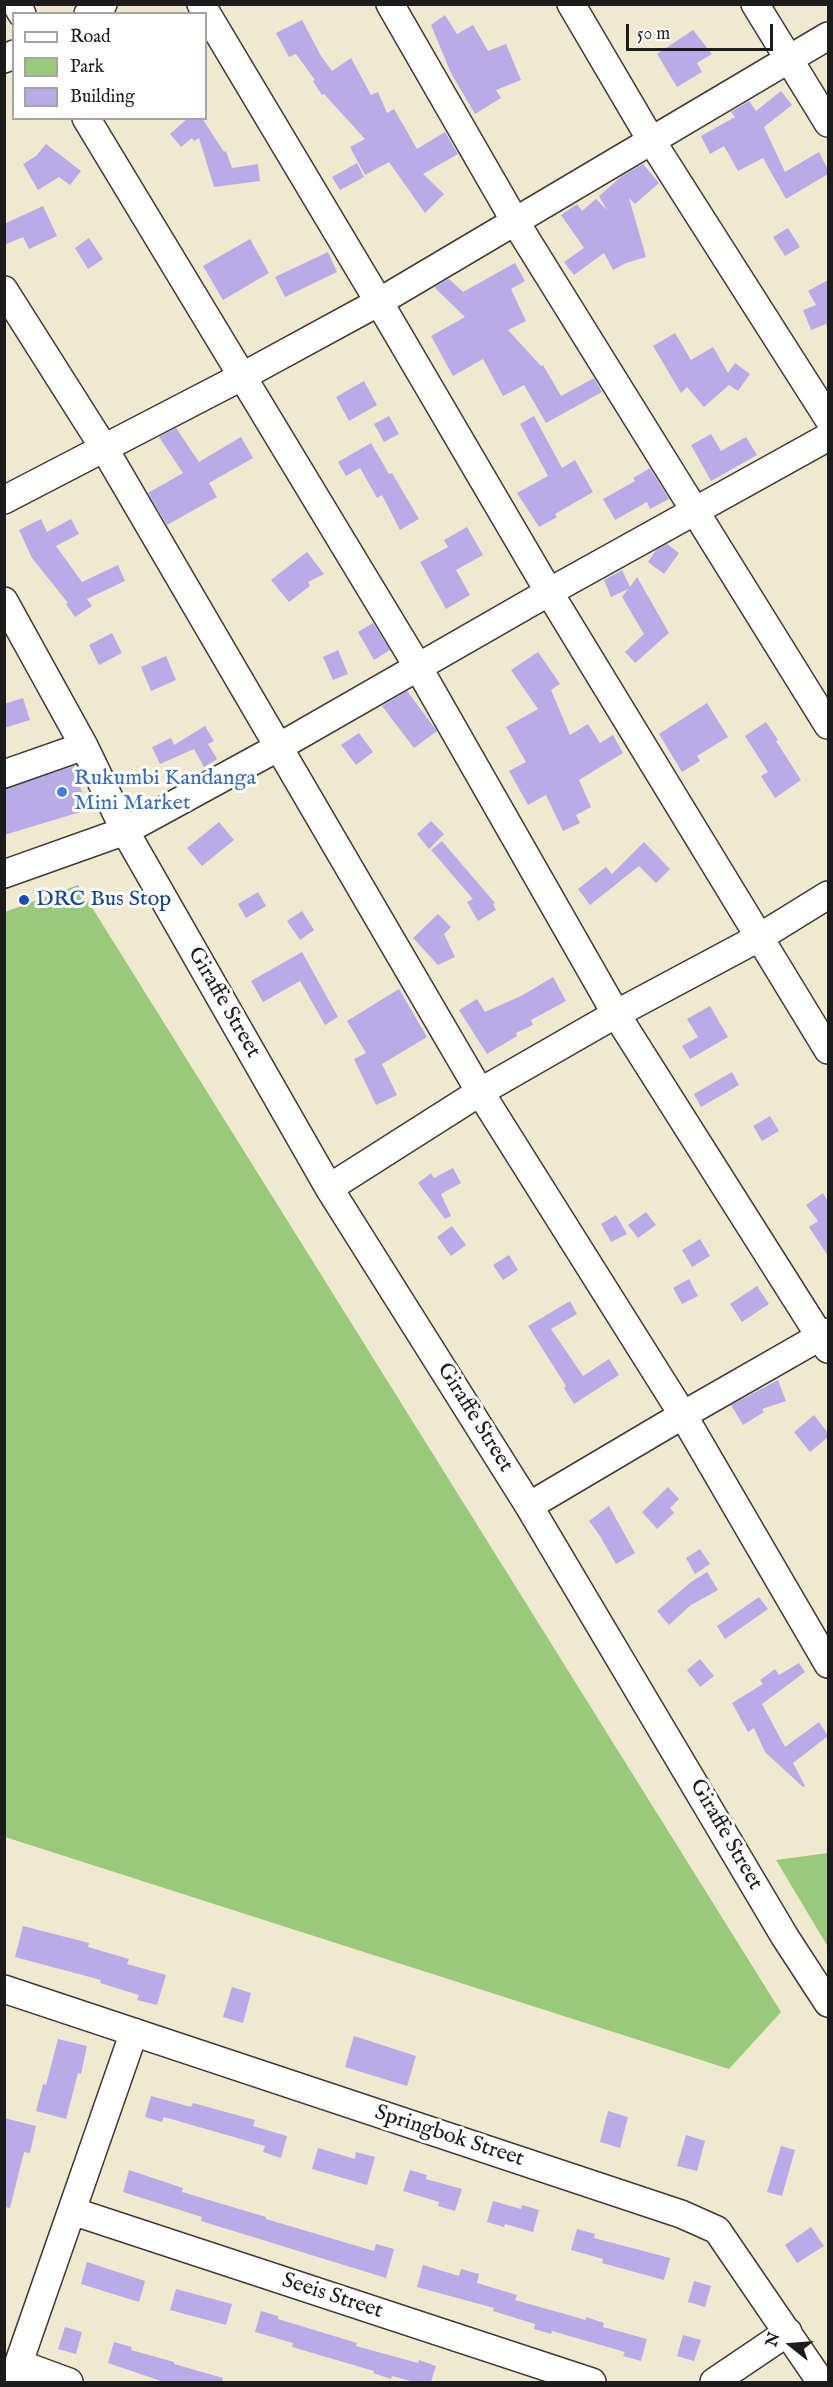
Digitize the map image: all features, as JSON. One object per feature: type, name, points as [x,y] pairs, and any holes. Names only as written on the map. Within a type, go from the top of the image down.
[{"type":"street","points":[[91,12],[104,4]]},
{"type":"street","points":[[390,4],[516,223],[697,510],[828,725]]},
{"type":"street","points":[[571,4],[651,140],[828,418]]},
{"type":"street","points":[[755,4],[828,123]]},
{"type":"street","points":[[207,14],[549,592],[828,1050]]},
{"type":"street","points":[[4,500],[243,376],[379,302],[516,223],[828,36]]},
{"type":"street","points":[[87,120],[418,667],[616,1014],[826,1339],[683,1414],[529,1506]]},
{"type":"street","points":[[4,290],[104,448],[277,748],[480,1092],[683,1414],[828,1664]]},
{"type":"street","points":[[4,874],[125,831],[277,748],[549,592],[828,437]]},
{"type":"street","name":"Giraffe Street","points":[[4,601],[13,635],[84,746],[125,831],[329,1188],[529,1506],[785,1937],[828,2003]]},
{"type":"street","points":[[4,774],[84,746]]},
{"type":"street","points":[[329,1188],[480,1092],[616,1014],[760,937],[828,895]]},
{"type":"street","name":"Springbok Street","points":[[4,1989],[681,2214],[717,2230],[821,2382]]},
{"type":"street","points":[[69,2382],[16,2373],[134,2032]]},
{"type":"street","name":"Seeis Street","points":[[72,2211],[576,2380]]},
{"type":"street","points":[[714,2382],[788,2332]]},
{"type":"green space","points":[[78,885],[781,2012],[729,2069],[5,1837],[5,912]]},
{"type":"green space","points":[[828,1853],[828,1947],[776,1860]]},
{"type":"building","points":[[445,15],[457,34],[473,25],[488,51],[506,44],[521,80],[496,90],[501,98],[475,114],[451,73],[431,25]]},
{"type":"building","points":[[302,20],[321,56],[332,71],[351,58],[371,95],[378,92],[387,113],[394,109],[417,149],[445,132],[458,154],[423,174],[444,194],[425,213],[389,162],[365,175],[350,147],[365,139],[324,94],[322,95],[313,81],[315,80],[296,54],[289,57],[276,33]]},
{"type":"building","points":[[693,30],[712,54],[697,63],[702,72],[677,87],[657,54]]},
{"type":"building","points":[[781,91],[792,105],[764,127],[785,172],[819,152],[828,170],[828,174],[786,199],[763,158],[738,171],[724,146],[710,154],[701,136],[735,117],[731,112],[749,101],[756,111]]},
{"type":"building","points":[[186,120],[203,120],[224,152],[226,151],[232,168],[258,164],[260,181],[214,187],[199,138],[194,141],[192,138],[181,147],[170,134]]},
{"type":"building","points":[[46,144],[81,171],[70,185],[59,177],[38,190],[23,164],[36,156]]},
{"type":"building","points":[[357,163],[364,177],[340,190],[332,177]]},
{"type":"building","points":[[643,164],[659,183],[635,204],[629,198],[646,257],[613,270],[604,253],[574,275],[564,262],[584,248],[561,215],[577,204],[582,211],[596,199],[607,210],[599,196],[622,176]]},
{"type":"building","points":[[43,206],[57,236],[29,249],[23,237],[4,245],[4,224]]},
{"type":"building","points":[[788,228],[800,247],[785,256],[773,237]]},
{"type":"building","points":[[89,238],[103,259],[88,269],[75,248]]},
{"type":"building","points":[[250,239],[269,273],[223,300],[203,266]]},
{"type":"building","points":[[328,252],[337,272],[285,297],[275,277]]},
{"type":"building","points":[[515,263],[525,281],[511,289],[526,321],[508,330],[541,366],[543,365],[561,396],[594,378],[602,392],[546,423],[524,385],[503,396],[483,359],[453,376],[431,336],[465,317],[435,288],[436,286],[449,279],[463,292]]},
{"type":"building","points":[[828,280],[828,330],[826,324],[811,330],[803,310],[816,305],[808,291]]},
{"type":"building","points":[[675,333],[691,360],[713,347],[728,373],[735,363],[750,374],[738,391],[729,385],[704,407],[687,387],[681,393],[653,346]]},
{"type":"building","points":[[364,381],[377,405],[349,421],[336,397]]},
{"type":"building","points":[[389,416],[399,434],[384,442],[374,424]]},
{"type":"building","points":[[534,416],[562,468],[575,460],[593,492],[555,514],[557,517],[539,527],[517,493],[548,476],[520,424]]},
{"type":"building","points":[[176,428],[199,462],[241,437],[253,458],[209,483],[217,497],[167,525],[148,493],[183,473],[159,437]]},
{"type":"building","points":[[711,434],[721,451],[746,437],[757,455],[711,481],[691,445]]},
{"type":"building","points":[[371,443],[419,519],[400,530],[382,495],[377,498],[360,468],[346,476],[338,462]]},
{"type":"building","points":[[650,468],[669,499],[650,509],[647,502],[615,520],[603,499],[635,481],[633,478]]},
{"type":"building","points":[[41,519],[47,532],[71,519],[79,534],[56,546],[82,582],[118,565],[125,581],[87,599],[92,606],[75,617],[66,604],[68,603],[32,558],[19,530]]},
{"type":"building","points":[[467,527],[483,555],[456,570],[470,595],[446,609],[420,562],[448,547],[444,540]]},
{"type":"building","points":[[667,544],[679,553],[664,574],[648,562],[656,550]]},
{"type":"building","points":[[307,552],[324,574],[308,582],[310,586],[289,602],[271,580]]},
{"type":"building","points":[[622,570],[630,587],[637,577],[669,633],[635,663],[625,652],[644,634],[622,597],[628,589],[611,597],[604,580]]},
{"type":"building","points":[[373,623],[390,650],[374,660],[358,632]]},
{"type":"building","points":[[112,633],[122,653],[99,665],[89,645]]},
{"type":"building","points":[[338,650],[348,674],[333,680],[323,657]]},
{"type":"building","points":[[538,652],[560,684],[551,690],[570,735],[588,724],[600,743],[613,735],[623,753],[579,780],[591,807],[576,815],[580,823],[563,831],[546,795],[528,805],[509,771],[526,762],[506,727],[538,709],[511,670]]},
{"type":"building","points":[[166,656],[176,680],[151,691],[141,667]]},
{"type":"building","points":[[407,691],[437,731],[414,748],[382,706]]},
{"type":"building","points":[[23,698],[30,720],[4,728],[4,704]]},
{"type":"building","points":[[707,703],[728,737],[697,756],[700,761],[682,772],[659,734]]},
{"type":"building","points":[[766,722],[801,780],[775,798],[761,776],[768,772],[745,736]]},
{"type":"building","points":[[205,726],[214,741],[208,744],[217,759],[204,767],[194,749],[160,764],[152,747],[171,738],[174,745]]},
{"type":"building","points":[[359,733],[373,752],[356,765],[341,745]]},
{"type":"building","points":[[74,766],[87,810],[4,835],[4,789]]},
{"type":"building","points":[[431,821],[444,834],[429,849],[417,834]]},
{"type":"building","points":[[219,822],[234,840],[202,866],[187,848]]},
{"type":"building","points":[[442,841],[495,903],[493,904],[496,910],[478,921],[467,902],[473,899],[431,850]]},
{"type":"building","points":[[644,842],[670,869],[656,883],[639,866],[590,905],[578,889],[606,867],[612,874]]},
{"type":"building","points":[[258,892],[266,906],[246,918],[238,904]]},
{"type":"building","points":[[302,911],[314,930],[300,940],[287,921]]},
{"type":"building","points":[[438,914],[451,927],[444,934],[455,957],[438,965],[413,938]]},
{"type":"building","points":[[302,952],[338,1017],[325,1025],[300,981],[263,1002],[251,981]]},
{"type":"building","points":[[553,977],[566,1001],[531,1020],[533,1025],[516,1033],[517,1036],[487,1054],[459,1010],[477,999],[485,1012],[523,995]]},
{"type":"building","points":[[399,989],[427,1037],[382,1064],[397,1095],[376,1105],[354,1059],[366,1053],[347,1021]]},
{"type":"building","points":[[710,1006],[728,1037],[690,1059],[682,1046],[698,1037],[687,1019]]},
{"type":"building","points":[[732,1072],[739,1085],[701,1107],[694,1094]]},
{"type":"building","points":[[770,1116],[779,1131],[762,1141],[753,1126]]},
{"type":"building","points":[[453,1168],[461,1183],[441,1194],[451,1216],[445,1219],[418,1183],[431,1173],[434,1178]]},
{"type":"building","points":[[823,1193],[828,1202],[828,1256],[809,1227],[818,1221],[806,1205]]},
{"type":"building","points":[[646,1212],[656,1225],[638,1238],[628,1225]]},
{"type":"building","points":[[616,1215],[627,1234],[611,1242],[601,1224]]},
{"type":"building","points":[[452,1226],[466,1245],[451,1256],[437,1237]]},
{"type":"building","points":[[700,1239],[710,1256],[692,1267],[682,1250]]},
{"type":"building","points":[[509,1255],[518,1270],[503,1280],[493,1265]]},
{"type":"building","points":[[689,1279],[698,1296],[682,1304],[673,1288]]},
{"type":"building","points":[[757,1286],[769,1304],[742,1322],[730,1304]]},
{"type":"building","points":[[570,1301],[577,1314],[551,1329],[583,1376],[609,1359],[619,1375],[574,1404],[564,1388],[566,1386],[528,1326]]},
{"type":"building","points":[[778,1380],[786,1401],[762,1409],[764,1412],[743,1425],[731,1405]]},
{"type":"building","points":[[814,1415],[828,1433],[828,1437],[810,1452],[794,1432]]},
{"type":"building","points":[[668,1487],[679,1499],[670,1508],[674,1513],[657,1529],[642,1512]]},
{"type":"building","points":[[609,1506],[635,1553],[616,1564],[589,1521]]},
{"type":"building","points":[[700,1549],[710,1564],[695,1574],[686,1558]]},
{"type":"building","points":[[707,1572],[718,1590],[691,1605],[669,1625],[657,1611],[691,1582]]},
{"type":"building","points":[[759,1597],[768,1609],[725,1639],[717,1626]]},
{"type":"building","points":[[700,1659],[714,1676],[700,1687],[687,1670]]},
{"type":"building","points":[[799,1663],[805,1672],[762,1704],[785,1747],[819,1722],[828,1736],[793,1763],[805,1786],[803,1787],[765,1752],[754,1728],[748,1732],[732,1703],[763,1684],[760,1680],[775,1669],[779,1675]]},
{"type":"building","points":[[23,1926],[89,1943],[88,1947],[129,1959],[127,1964],[166,1975],[157,2005],[137,2000],[139,1995],[100,1983],[101,1980],[15,1957]]},
{"type":"building","points":[[232,1987],[251,1993],[243,2023],[223,2017]]},
{"type":"building","points":[[354,2036],[416,2056],[407,2086],[345,2067]]},
{"type":"building","points":[[58,2039],[87,2046],[81,2074],[78,2073],[66,2119],[36,2111],[43,2084],[46,2085]]},
{"type":"building","points":[[151,2096],[191,2107],[193,2103],[255,2120],[253,2126],[287,2136],[281,2158],[263,2152],[265,2146],[164,2117],[162,2122],[145,2117]]},
{"type":"building","points":[[608,2111],[628,2117],[620,2148],[600,2142]]},
{"type":"building","points":[[4,2118],[36,2126],[30,2153],[24,2152],[10,2208],[4,2207]]},
{"type":"building","points":[[686,2135],[705,2141],[697,2171],[677,2166]]},
{"type":"building","points":[[781,2146],[795,2150],[782,2196],[767,2192]]},
{"type":"building","points":[[318,2148],[355,2159],[356,2152],[375,2157],[367,2185],[312,2169]]},
{"type":"building","points":[[129,2170],[183,2188],[182,2192],[266,2217],[266,2219],[374,2251],[376,2244],[394,2249],[386,2278],[201,2221],[202,2217],[123,2192]]},
{"type":"building","points":[[410,2170],[427,2175],[426,2179],[462,2189],[455,2211],[438,2206],[439,2202],[403,2191]]},
{"type":"building","points":[[493,2201],[521,2209],[522,2205],[539,2210],[533,2232],[505,2224],[504,2227],[487,2222]]},
{"type":"building","points":[[811,2227],[824,2246],[797,2263],[785,2245]]},
{"type":"building","points":[[577,2229],[595,2234],[594,2238],[670,2258],[664,2280],[602,2263],[603,2259],[571,2250]]},
{"type":"building","points":[[87,2262],[145,2281],[139,2302],[81,2284]]},
{"type":"building","points":[[423,2265],[459,2276],[461,2269],[479,2274],[477,2283],[517,2295],[515,2300],[586,2320],[586,2317],[604,2323],[603,2327],[647,2339],[641,2361],[623,2356],[625,2352],[552,2331],[551,2334],[534,2329],[535,2324],[493,2311],[494,2308],[417,2287]]},
{"type":"building","points":[[694,2281],[711,2286],[705,2307],[688,2302]]},
{"type":"building","points":[[176,2289],[232,2304],[226,2325],[170,2310]]},
{"type":"building","points":[[261,2311],[278,2316],[278,2319],[357,2343],[356,2346],[436,2366],[431,2382],[414,2382],[392,2376],[391,2379],[373,2373],[374,2371],[292,2347],[293,2343],[255,2332]]},
{"type":"building","points":[[65,2327],[82,2332],[76,2354],[58,2349]]},
{"type":"building","points":[[683,2335],[701,2340],[694,2361],[677,2356]]},
{"type":"building","points":[[114,2342],[132,2347],[131,2350],[223,2378],[222,2382],[164,2382],[108,2363]]},
{"type":"place","name":"Rukumbi Kandanga Mini Market","points":[[62,792]]},
{"type":"place","name":"DRC Bus Stop","points":[[24,900]]}]
